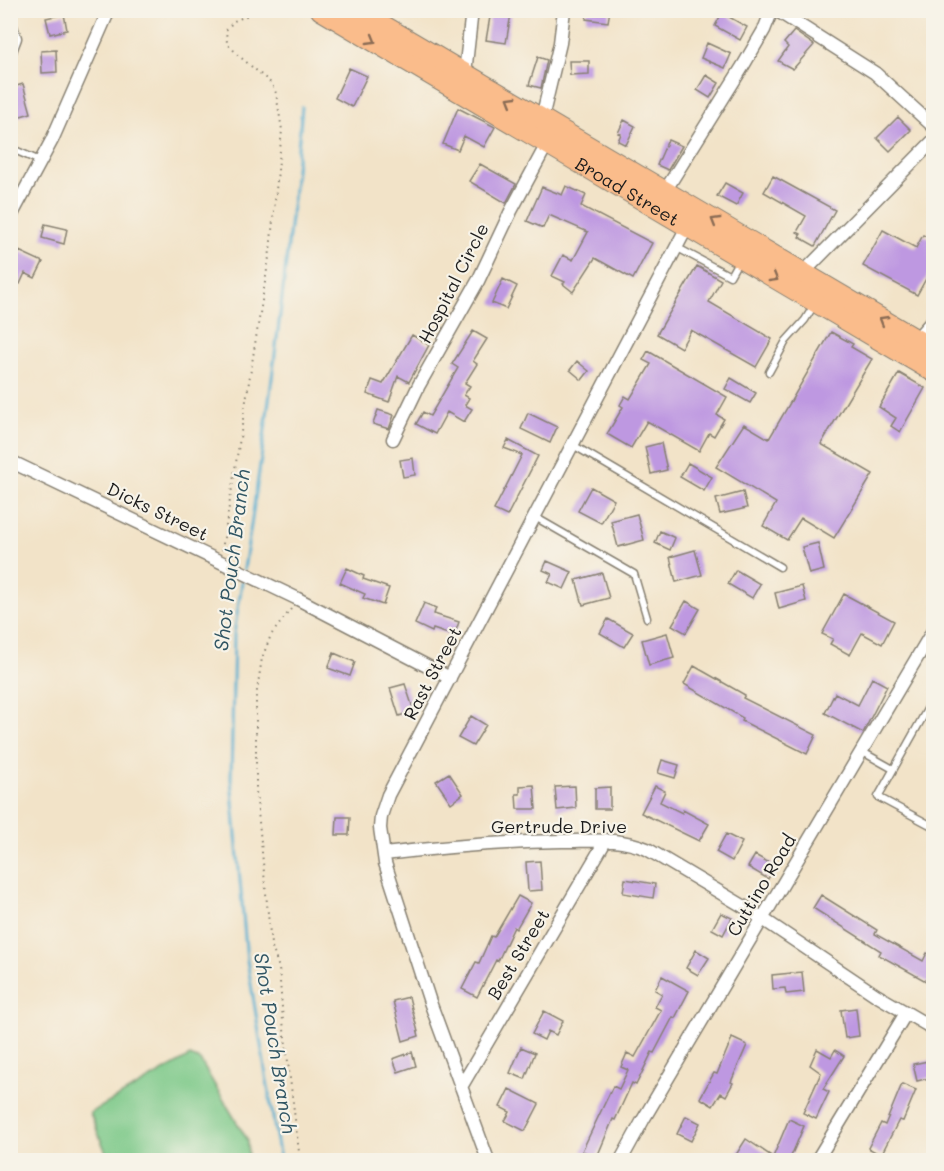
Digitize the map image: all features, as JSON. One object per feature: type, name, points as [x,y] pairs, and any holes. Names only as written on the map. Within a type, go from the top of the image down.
[{"type":"main road","name":"Broad Street","points":[[321,10],[687,227],[803,273],[820,294]]},
{"type":"main road","name":"Broad Street","points":[[357,10],[665,191],[745,250],[910,347],[933,372]]},
{"type":"main road","name":"Broad Street","points":[[910,347],[933,350]]},
{"type":"street","points":[[10,218],[41,162],[110,10]]},
{"type":"street","points":[[465,73],[472,10]]},
{"type":"street","points":[[542,118],[560,43],[564,10]]},
{"type":"street","points":[[665,191],[743,66],[774,10],[875,73],[933,127]]},
{"type":"street","points":[[10,24],[15,38],[10,51]]},
{"type":"street","points":[[803,273],[933,140]]},
{"type":"street","name":"Hospital Circle","points":[[393,440],[419,386],[478,281],[511,211],[547,144]]},
{"type":"street","name":"Rast Street","points":[[488,1161],[409,939],[384,854],[380,828],[381,816],[388,795],[687,227]]},
{"type":"street","points":[[910,347],[933,319]]},
{"type":"street","name":"Dicks Street","points":[[10,460],[225,563],[450,678]]},
{"type":"street","name":"Cuttino Road","points":[[621,1161],[933,630]]},
{"type":"street","name":"Gertrude Drive","points":[[384,854],[454,846],[606,840],[630,842],[648,849],[762,919],[933,1029]]},
{"type":"street","name":"Best Street","points":[[461,1087],[606,840]]},
{"type":"street","points":[[817,1161],[906,1013]]},
{"type":"lane","points":[[10,148],[41,162]]},
{"type":"lane","points":[[676,247],[730,276],[745,250]]},
{"type":"lane","points":[[769,372],[786,341],[805,320],[820,294]]},
{"type":"lane","points":[[572,445],[780,567]]},
{"type":"lane","points":[[534,516],[634,574],[647,618]]},
{"type":"lane","points":[[933,697],[878,797],[933,827]]},
{"type":"lane","points":[[861,752],[893,769]]},
{"type":"path","points":[[225,563],[270,251],[282,130],[276,93],[271,83],[238,56],[228,43],[226,30],[234,21],[260,10]]},
{"type":"path","points":[[292,607],[271,635],[262,658],[256,697],[256,791],[272,944],[279,968],[283,1022],[300,1161]]},
{"type":"green space","points":[[190,1056],[200,1060],[248,1141],[248,1160],[109,1160],[90,1113]]},
{"type":"building","points":[[587,10],[610,10],[608,22],[586,19]]},
{"type":"building","points":[[491,11],[511,14],[506,43],[486,40]]},
{"type":"building","points":[[722,13],[747,27],[740,40],[715,26]]},
{"type":"building","points":[[64,14],[67,30],[50,34],[46,18]]},
{"type":"building","points":[[794,31],[814,45],[793,69],[778,61],[788,47],[784,43]]},
{"type":"building","points":[[707,43],[731,54],[725,68],[701,58]]},
{"type":"building","points":[[56,50],[57,72],[42,73],[41,51]]},
{"type":"building","points":[[538,57],[547,60],[541,88],[529,85]]},
{"type":"building","points":[[569,61],[589,61],[589,74],[570,75]]},
{"type":"building","points":[[349,68],[367,76],[352,107],[335,98]]},
{"type":"building","points":[[706,75],[719,83],[710,98],[697,90]]},
{"type":"building","points":[[23,84],[31,113],[14,118],[10,103],[10,88]]},
{"type":"building","points":[[458,108],[495,127],[484,147],[464,136],[458,150],[443,144]]},
{"type":"building","points":[[898,117],[911,130],[890,151],[877,138]]},
{"type":"building","points":[[624,120],[635,126],[626,145],[618,141],[621,134],[618,133]]},
{"type":"building","points":[[668,140],[682,146],[668,170],[657,165]]},
{"type":"building","points":[[480,164],[516,184],[506,203],[469,181]]},
{"type":"building","points":[[773,176],[835,210],[815,246],[799,237],[801,234],[797,232],[806,216],[764,192]]},
{"type":"building","points":[[725,183],[743,193],[736,206],[717,196]]},
{"type":"building","points":[[566,186],[586,195],[581,206],[652,243],[633,279],[595,258],[573,292],[563,284],[565,282],[552,276],[563,255],[573,260],[588,232],[549,215],[543,228],[527,221],[542,187],[562,195]]},
{"type":"building","points":[[45,224],[67,229],[64,244],[42,238]]},
{"type":"building","points":[[883,230],[916,248],[923,235],[933,240],[933,266],[917,295],[863,266]]},
{"type":"building","points":[[19,251],[43,262],[35,278],[25,273],[20,284],[10,279],[10,270]]},
{"type":"building","points":[[697,266],[721,280],[709,302],[772,339],[756,367],[691,330],[681,348],[657,334]]},
{"type":"building","points":[[503,279],[517,286],[506,309],[492,303]]},
{"type":"building","points":[[473,331],[487,339],[473,361],[477,364],[465,383],[470,386],[464,395],[469,398],[465,405],[472,409],[464,422],[447,412],[435,434],[416,424],[423,412],[430,416],[458,368],[452,364]]},
{"type":"building","points":[[831,332],[853,344],[851,347],[872,359],[821,444],[873,474],[834,538],[801,518],[787,540],[763,526],[776,503],[716,467],[744,424],[769,439]]},
{"type":"building","points":[[412,335],[429,345],[409,382],[398,376],[389,402],[367,394],[372,380],[383,384]]},
{"type":"building","points":[[648,351],[727,397],[717,415],[724,419],[714,436],[709,433],[699,451],[647,421],[631,448],[607,434],[623,407],[620,405],[625,396],[630,399],[651,364],[643,360]]},
{"type":"building","points":[[577,361],[589,371],[582,380],[570,370]]},
{"type":"building","points":[[899,373],[925,388],[900,432],[891,426],[896,418],[879,407]]},
{"type":"building","points":[[731,378],[756,393],[750,403],[725,389]]},
{"type":"building","points":[[378,410],[394,415],[389,429],[373,424]]},
{"type":"building","points":[[528,413],[557,427],[550,443],[521,429]]},
{"type":"building","points":[[508,440],[538,456],[507,516],[494,510],[522,455],[504,448]]},
{"type":"building","points":[[661,443],[667,470],[651,474],[645,447]]},
{"type":"building","points":[[413,458],[415,475],[403,477],[400,460]]},
{"type":"building","points":[[688,463],[712,477],[704,491],[680,477]]},
{"type":"building","points":[[591,487],[614,500],[601,523],[578,511]]},
{"type":"building","points":[[743,492],[747,508],[720,514],[716,499]]},
{"type":"building","points":[[637,514],[644,540],[618,547],[611,521]]},
{"type":"building","points":[[660,531],[675,538],[670,550],[655,543]]},
{"type":"building","points":[[818,543],[824,570],[809,574],[802,547]]},
{"type":"building","points":[[695,550],[702,575],[676,582],[670,557]]},
{"type":"building","points":[[547,561],[572,572],[564,589],[548,582],[552,574],[543,570]]},
{"type":"building","points":[[347,568],[364,576],[363,579],[389,588],[383,605],[363,598],[365,594],[340,583]]},
{"type":"building","points":[[736,570],[760,584],[752,598],[728,584]]},
{"type":"building","points":[[602,573],[609,598],[583,605],[576,580]]},
{"type":"building","points":[[802,586],[806,601],[779,609],[775,593]]},
{"type":"building","points":[[844,594],[894,621],[882,644],[862,633],[850,655],[830,644],[833,639],[822,634]]},
{"type":"building","points":[[686,601],[700,609],[686,633],[672,625]]},
{"type":"building","points":[[424,603],[436,608],[434,614],[459,622],[454,636],[433,629],[432,632],[415,624]]},
{"type":"building","points":[[608,619],[633,633],[624,647],[600,633]]},
{"type":"building","points":[[667,633],[674,658],[649,665],[642,640]]},
{"type":"building","points":[[334,653],[355,662],[350,676],[328,668]]},
{"type":"building","points":[[694,666],[745,695],[743,698],[816,735],[807,754],[742,721],[743,718],[684,684]]},
{"type":"building","points":[[872,678],[887,686],[863,733],[825,713],[835,693],[858,705]]},
{"type":"building","points":[[405,684],[414,711],[399,716],[390,688]]},
{"type":"building","points":[[471,716],[486,725],[473,746],[458,738]]},
{"type":"building","points":[[662,760],[679,765],[675,778],[658,773]]},
{"type":"building","points":[[449,773],[463,794],[451,803],[436,781]]},
{"type":"building","points":[[534,785],[536,809],[517,809],[516,794],[520,794],[520,786]]},
{"type":"building","points":[[575,786],[576,808],[557,810],[555,787]]},
{"type":"building","points":[[655,786],[665,791],[660,802],[682,813],[683,810],[709,824],[699,841],[641,813]]},
{"type":"building","points":[[610,787],[610,809],[595,809],[595,788]]},
{"type":"building","points":[[337,817],[350,817],[349,835],[336,835]]},
{"type":"building","points":[[726,834],[742,842],[732,861],[716,852]]},
{"type":"building","points":[[755,855],[775,866],[768,879],[748,867]]},
{"type":"building","points":[[540,861],[542,890],[528,891],[526,862]]},
{"type":"building","points":[[625,879],[655,884],[653,898],[623,893]]},
{"type":"building","points":[[821,895],[877,930],[875,934],[923,961],[927,953],[933,956],[933,985],[879,955],[881,951],[813,908]]},
{"type":"building","points":[[518,896],[531,903],[516,929],[514,927],[477,997],[462,989],[476,962],[479,963],[491,936],[494,937]]},
{"type":"building","points":[[721,913],[732,918],[723,935],[712,929]]},
{"type":"building","points":[[696,950],[709,958],[698,975],[686,968]]},
{"type":"building","points":[[802,972],[804,992],[786,994],[785,988],[773,989],[772,975]]},
{"type":"building","points":[[662,976],[689,991],[654,1053],[652,1052],[636,1085],[632,1083],[597,1157],[582,1151],[613,1086],[619,1089],[628,1070],[621,1067],[627,1053],[635,1057],[661,1010],[655,1007],[662,994],[655,990]]},
{"type":"building","points":[[409,997],[419,1036],[403,1041],[393,1001]]},
{"type":"building","points":[[856,1008],[859,1036],[845,1038],[841,1010]]},
{"type":"building","points":[[544,1011],[563,1021],[556,1035],[548,1031],[544,1040],[532,1034]]},
{"type":"building","points":[[732,1038],[747,1045],[726,1096],[721,1093],[713,1106],[700,1098],[714,1073],[717,1074]]},
{"type":"building","points":[[521,1047],[535,1053],[525,1079],[510,1073]]},
{"type":"building","points":[[817,1049],[831,1057],[835,1050],[844,1056],[823,1089],[829,1092],[816,1119],[803,1113],[821,1073],[810,1065]]},
{"type":"building","points":[[412,1052],[416,1066],[398,1072],[393,1059]]},
{"type":"building","points":[[933,1060],[933,1077],[917,1081],[913,1064]]},
{"type":"building","points":[[902,1084],[916,1090],[903,1121],[899,1120],[881,1155],[868,1148],[881,1123],[885,1125]]},
{"type":"building","points":[[509,1089],[539,1104],[525,1131],[505,1121],[510,1112],[500,1107]]},
{"type":"building","points":[[686,1116],[700,1123],[691,1141],[677,1134]]},
{"type":"building","points":[[789,1119],[804,1126],[789,1161],[732,1161],[746,1139],[773,1157]]},
{"type":"waterway","name":"Shot Pouch Branch","points":[[244,569],[277,338],[302,107]]},
{"type":"waterway","name":"Shot Pouch Branch","points":[[243,576],[234,634],[231,779],[247,960],[280,1160]]}]
